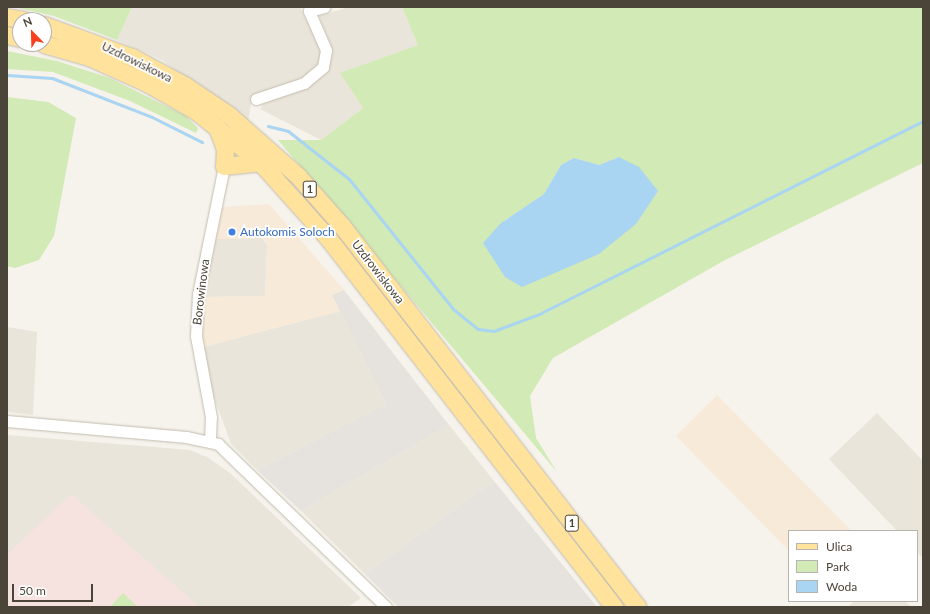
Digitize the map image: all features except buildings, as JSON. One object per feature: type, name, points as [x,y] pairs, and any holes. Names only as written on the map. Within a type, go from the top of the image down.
[{"type":"main road","name":"Uzdrowiskowa","points":[[52,28],[132,57],[186,86],[229,115],[293,171],[342,226],[638,607]]},
{"type":"main road","name":"Uzdrowiskowa","points":[[52,47],[125,72],[177,100],[217,126],[260,162],[328,238],[614,607]]},
{"type":"main road","points":[[217,126],[226,150],[224,166],[260,162]]},
{"type":"street","points":[[256,100],[304,83],[323,67],[326,50],[308,9],[324,7]]},
{"type":"street","name":"Borowinowa","points":[[210,442],[211,417],[196,336],[198,294],[224,166]]},
{"type":"street","points":[[7,421],[210,442],[225,450],[386,607]]},
{"type":"shaded area","points":[[132,7],[300,7],[321,51],[319,64],[300,81],[252,97],[248,122],[162,60],[117,40]]},
{"type":"shaded area","points":[[349,7],[402,7],[418,45],[341,73],[363,108],[321,140],[260,109],[265,102],[307,86],[329,68],[333,51],[319,16]]},
{"type":"shaded area","points":[[269,204],[344,290],[332,295],[340,311],[203,347],[205,297],[265,296],[267,245],[262,238],[216,239],[222,207]]},
{"type":"shaded area","points":[[262,238],[267,245],[265,296],[205,297],[216,239]]},
{"type":"shaded area","points":[[344,290],[449,425],[301,511],[257,470],[386,404],[332,295]]},
{"type":"shaded area","points":[[340,311],[386,404],[257,470],[231,444],[213,394],[203,347]]},
{"type":"shaded area","points":[[7,327],[37,332],[33,415],[7,412]]},
{"type":"shaded area","points":[[717,395],[851,530],[788,530],[788,550],[676,436]]},
{"type":"shaded area","points":[[877,413],[923,461],[923,558],[918,553],[918,530],[896,530],[829,459]]},
{"type":"shaded area","points":[[449,425],[494,481],[365,574],[301,511]]},
{"type":"shaded area","points":[[7,435],[190,450],[207,457],[230,473],[361,598],[348,607],[199,607],[71,495],[7,555]]},
{"type":"shaded area","points":[[494,481],[597,607],[398,607],[365,574]]},
{"type":"shaded area","points":[[71,494],[199,607],[7,607],[7,555]]},
{"type":"shaded area","points":[[853,602],[906,602],[911,607],[848,607]]},
{"type":"green space","points":[[14,7],[132,7],[117,40],[52,16],[52,12],[36,12]]},
{"type":"green space","points":[[402,7],[923,7],[923,163],[725,260],[553,358],[530,396],[536,438],[557,472],[278,140],[321,140],[363,108],[340,73],[418,45]],"holes":[[[619,157],[501,223],[544,194],[561,165],[574,158],[599,165]]]},
{"type":"green space","points":[[7,51],[57,61],[110,78],[186,116],[198,128],[196,133],[130,101],[53,72],[7,69]]},
{"type":"green space","points":[[7,97],[48,102],[76,118],[54,236],[39,260],[15,268],[7,266]]},
{"type":"green space","points":[[123,593],[138,607],[111,606]]},
{"type":"water","points":[[619,157],[639,167],[658,191],[636,224],[599,254],[522,287],[505,277],[483,243],[501,223],[544,194],[561,165],[574,158],[599,165]]},
{"type":"waterway","points":[[7,75],[52,78],[152,117],[202,142]]},
{"type":"waterway","points":[[268,126],[288,131],[349,179],[453,309],[478,329],[494,331],[539,314],[923,121]]},
{"type":"place","name":"Autokomis Soloch","points":[[232,232]]}]
